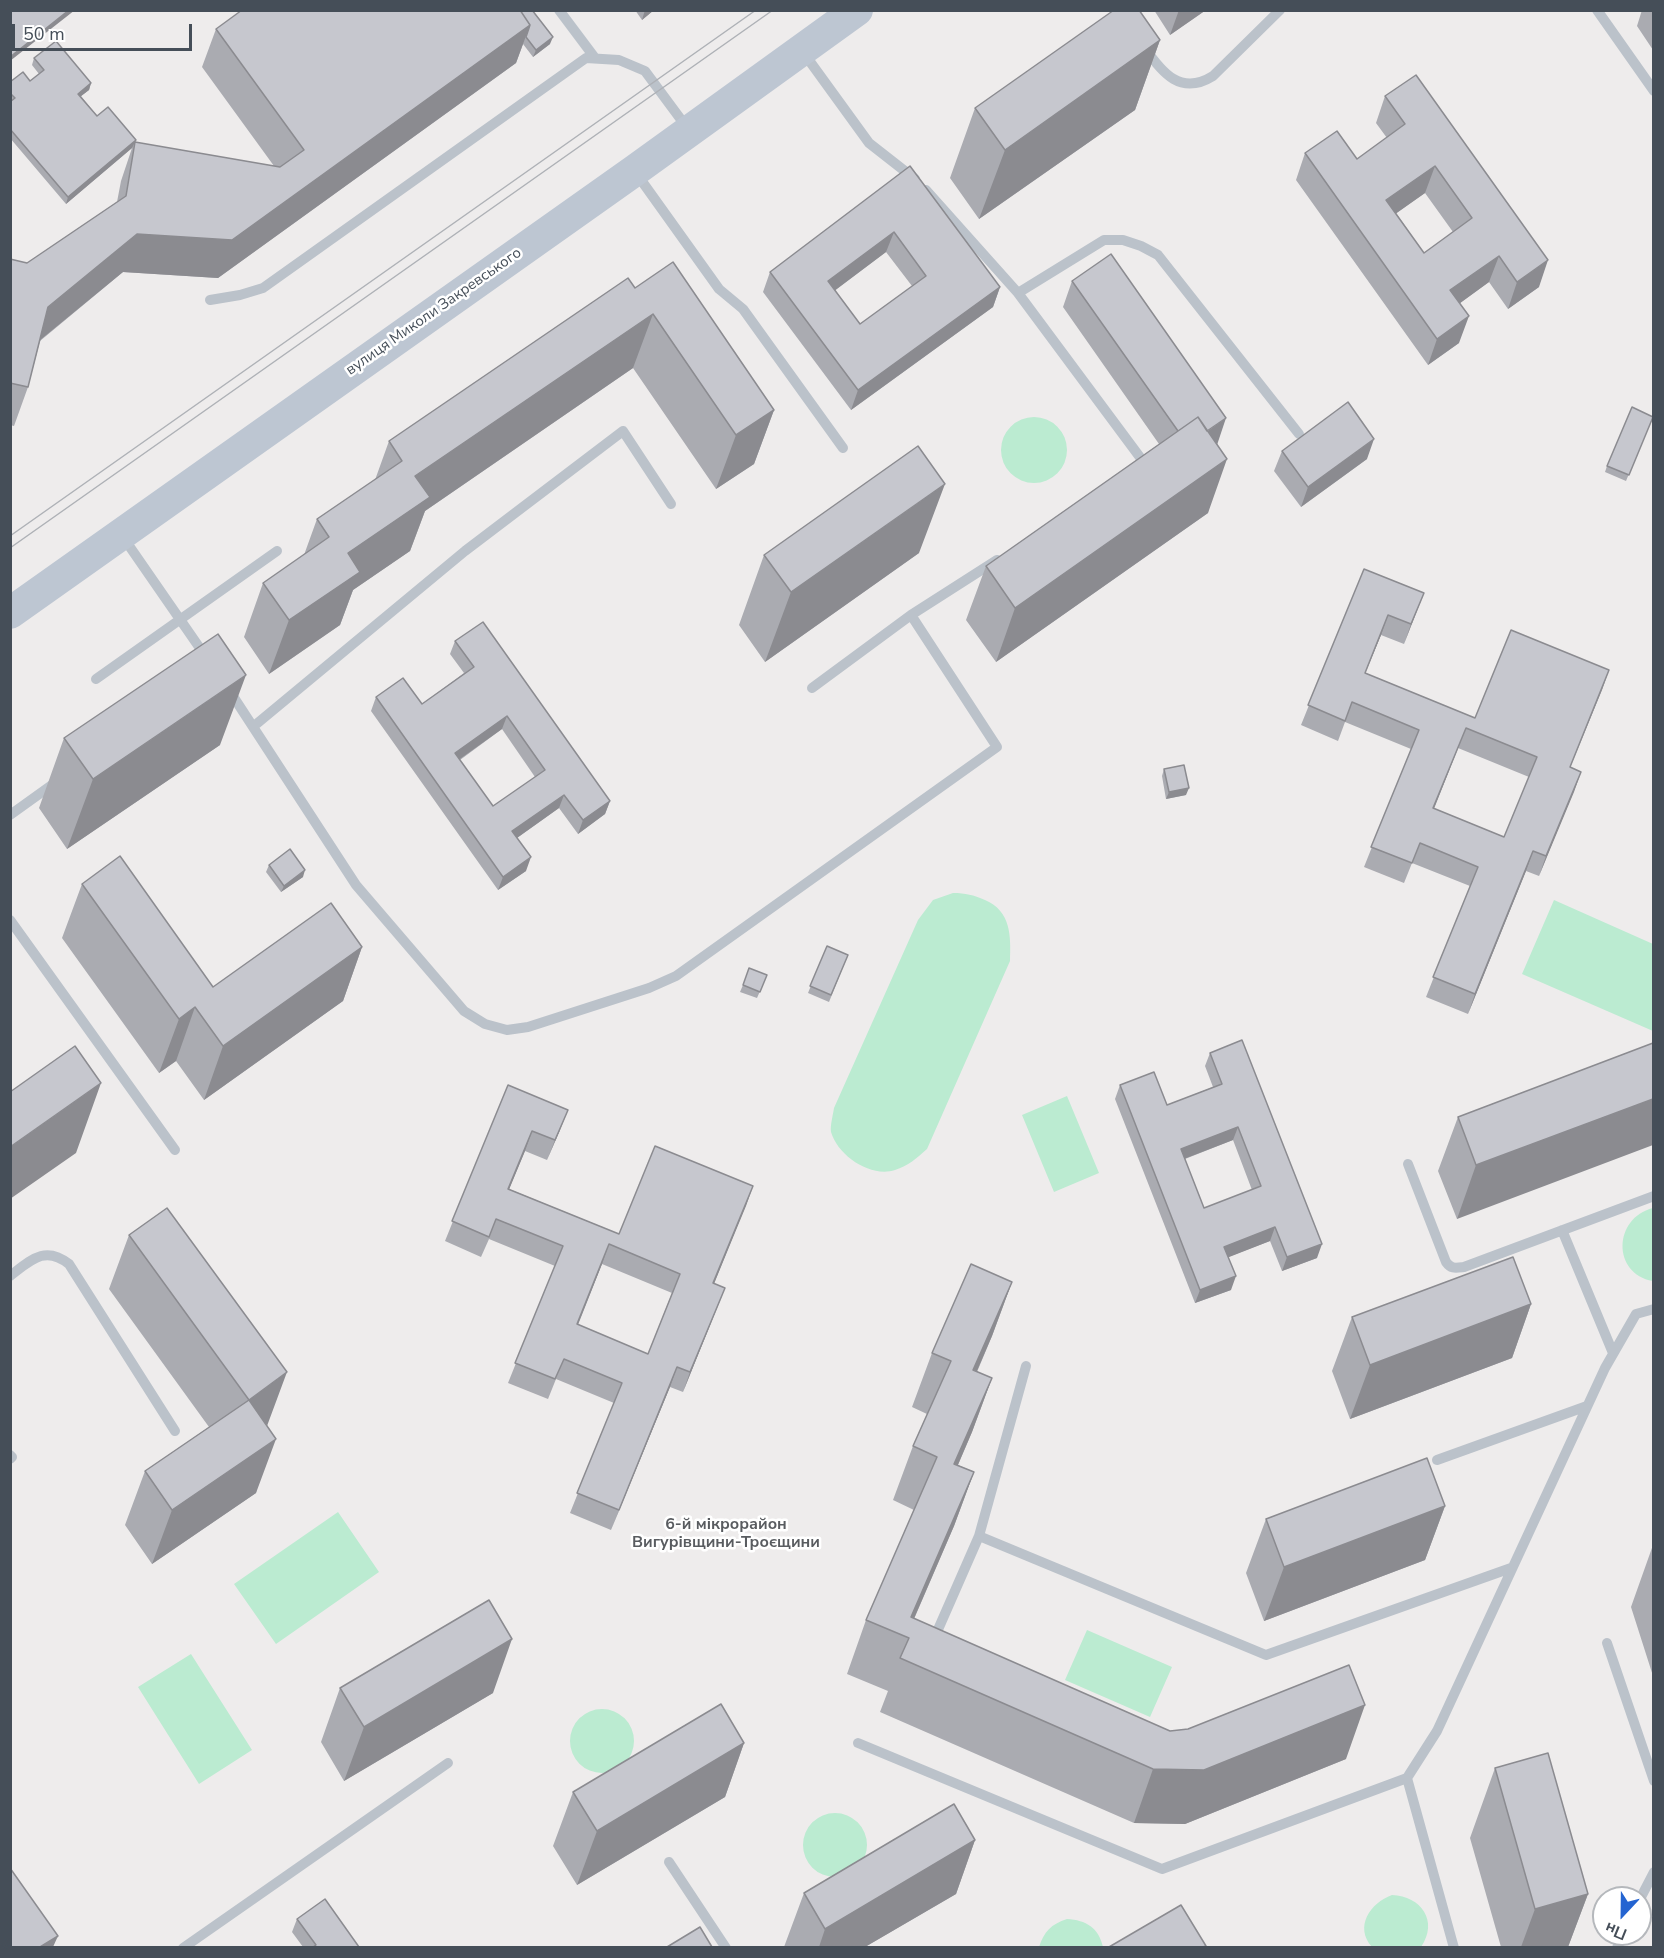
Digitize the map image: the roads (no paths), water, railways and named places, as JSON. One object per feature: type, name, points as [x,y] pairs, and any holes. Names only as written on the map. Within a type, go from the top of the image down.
[{"type":"street","name":"вулиця Миколи Закревського","points":[[10,612],[634,171],[857,10]]},
{"type":"lane","points":[[559,10],[595,58]]},
{"type":"lane","points":[[1139,39],[1157,66],[1168,76],[1183,83],[1203,83],[1213,76],[1280,10]]},
{"type":"lane","points":[[1597,10],[1653,91]]},
{"type":"lane","points":[[801,49],[869,143],[922,186],[1018,293],[1145,464],[1136,470]]},
{"type":"lane","points":[[210,300],[263,288],[586,58],[619,60],[645,71],[690,131]]},
{"type":"lane","points":[[634,171],[719,289],[743,309],[843,448]]},
{"type":"lane","points":[[1018,293],[1104,240],[1123,240],[1141,246],[1158,255],[1299,434]]},
{"type":"lane","points":[[254,726],[465,551],[623,431],[670,504]]},
{"type":"lane","points":[[121,534],[214,668]]},
{"type":"lane","points":[[96,679],[278,552]]},
{"type":"lane","points":[[812,688],[911,615],[1003,556]]},
{"type":"lane","points":[[221,677],[356,885],[464,1011],[485,1024],[507,1030],[528,1027],[649,988],[676,976],[997,747],[911,615]]},
{"type":"lane","points":[[10,814],[66,775]]},
{"type":"lane","points":[[10,920],[175,1149]]},
{"type":"lane","points":[[1408,1164],[1446,1262],[1450,1267],[1464,1267],[1653,1196]]},
{"type":"lane","points":[[1562,1230],[1614,1353]]},
{"type":"lane","points":[[10,1276],[38,1256],[55,1255],[69,1264],[175,1431]]},
{"type":"lane","points":[[858,1743],[1162,1869],[1407,1778],[1437,1731],[1511,1568],[1614,1353],[1635,1314],[1653,1309]]},
{"type":"lane","points":[[928,1654],[979,1536],[1026,1366]]},
{"type":"lane","points":[[1437,1460],[1587,1406]]},
{"type":"lane","points":[[979,1536],[1266,1655],[1511,1568]]},
{"type":"lane","points":[[1607,1643],[1653,1781]]},
{"type":"lane","points":[[183,1947],[448,1763]]},
{"type":"lane","points":[[1407,1778],[1454,1947]]},
{"type":"lane","points":[[669,1862],[726,1947]]},
{"type":"lane","points":[[1646,1886],[1653,1872]]},
{"type":"tram line","points":[[10,536],[756,10]]},
{"type":"tram line","points":[[10,548],[773,10]]},
{"type":"district","name":"6-й мікрорайон Вигурівщини-Троєщини","points":[[726,1534]]}]
